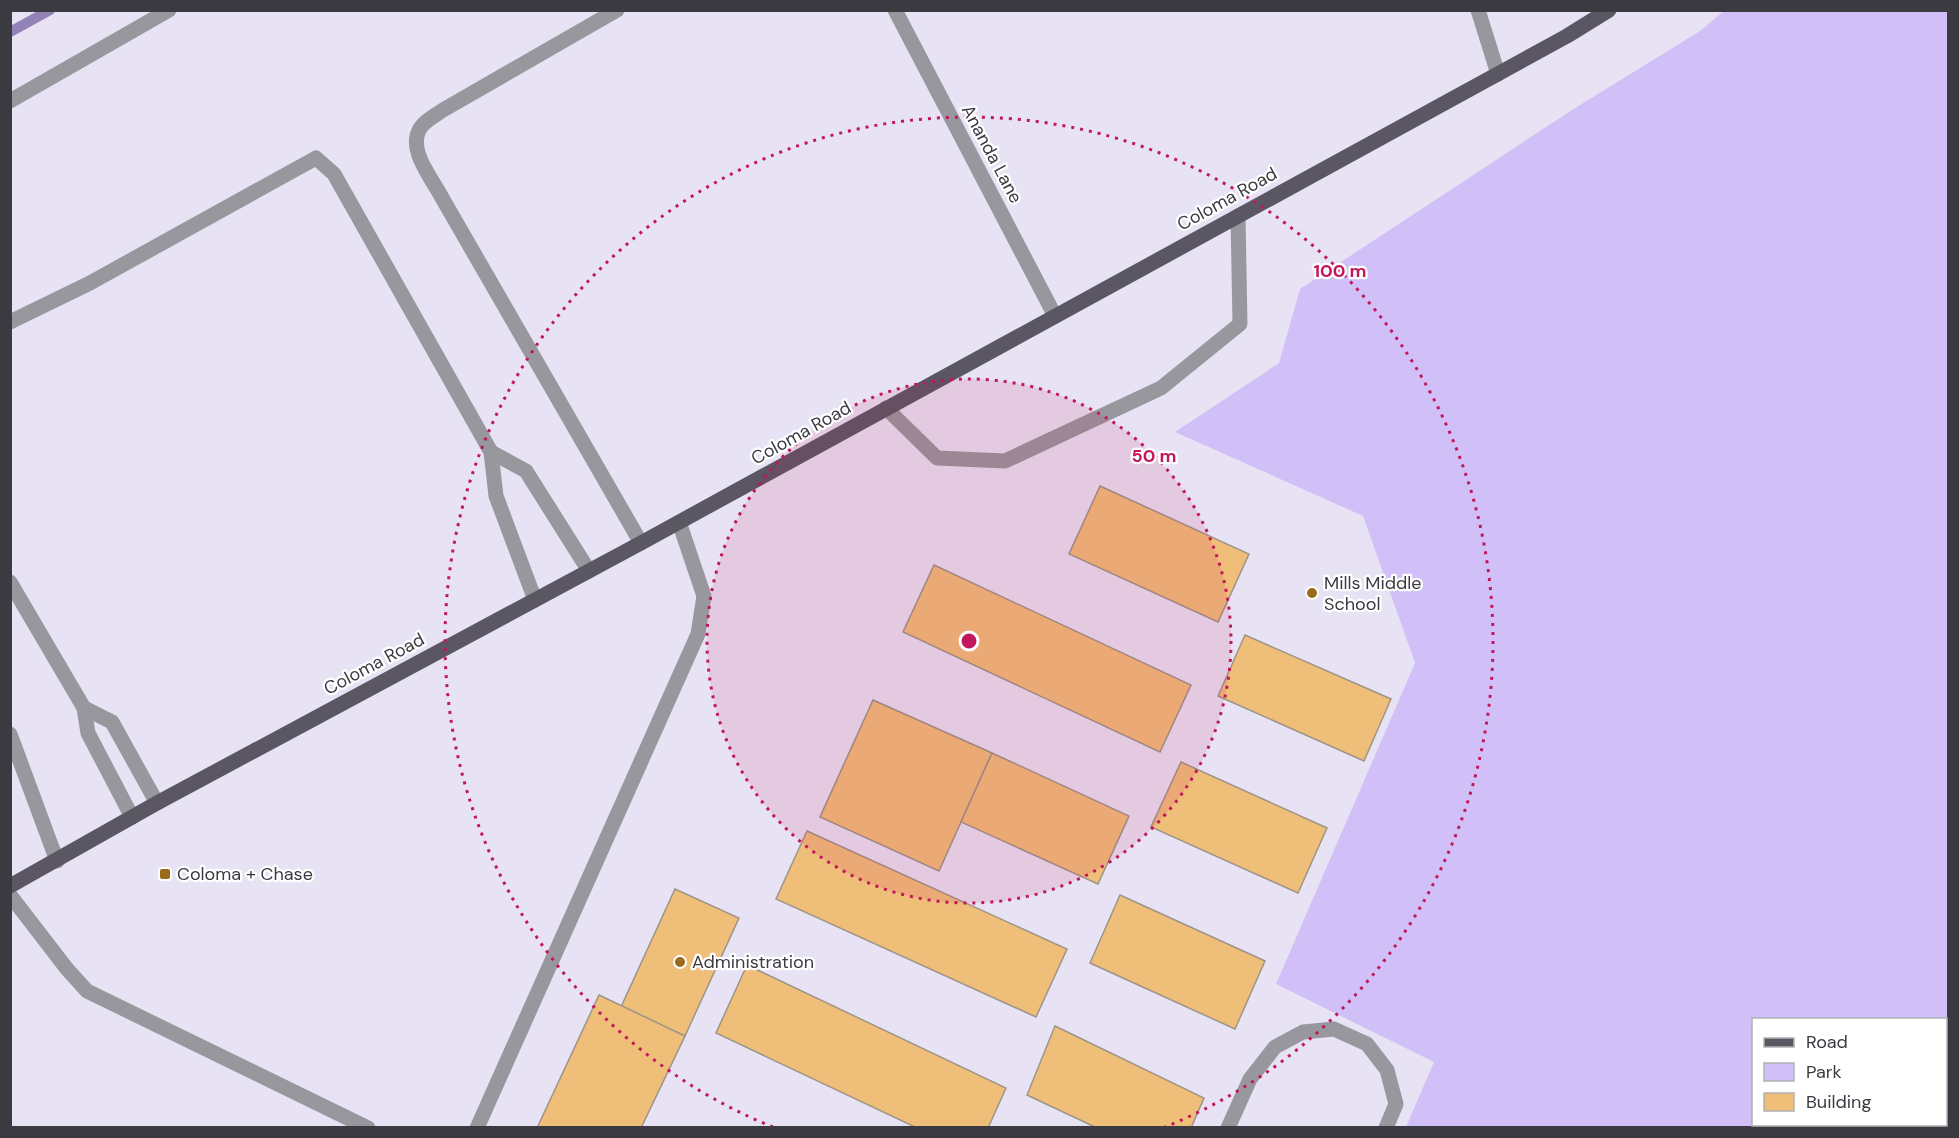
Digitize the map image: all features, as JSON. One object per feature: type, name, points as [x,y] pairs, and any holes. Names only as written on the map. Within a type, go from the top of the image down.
[{"type":"main road","name":"Coloma Road","points":[[10,886],[157,803],[641,543],[1498,74],[1609,10]]},
{"type":"street","points":[[10,101],[169,10]]},
{"type":"street","points":[[617,10],[443,110],[422,126],[415,138],[416,149],[441,196],[641,543]]},
{"type":"street","name":"Ananda Lane","points":[[895,10],[1054,316]]},
{"type":"street","points":[[1478,10],[1498,74]]},
{"type":"street","points":[[10,322],[90,283],[316,158],[334,174],[490,452],[496,496],[534,600]]},
{"type":"street","points":[[886,408],[937,458],[1005,461],[1161,388],[1240,324],[1238,216]]},
{"type":"street","points":[[490,452],[526,471],[589,570]]},
{"type":"street","points":[[477,1128],[698,634],[704,596],[678,522]]},
{"type":"street","points":[[10,582],[84,708],[88,733],[132,817]]},
{"type":"street","points":[[84,708],[112,722],[157,803]]},
{"type":"street","points":[[10,734],[57,861]]},
{"type":"street","points":[[10,895],[67,969],[87,991],[368,1128]]},
{"type":"street","points":[[1228,1128],[1250,1079],[1275,1047],[1303,1032],[1334,1029],[1366,1044],[1387,1070],[1396,1104],[1386,1128]]},
{"type":"green space","points":[[1724,11],[1948,11],[1948,1127],[1406,1127],[1434,1062],[1276,984],[1415,663],[1363,516],[1175,432],[1279,363],[1300,289],[1572,110],[1700,31]]},
{"type":"building","points":[[1100,486],[1249,554],[1218,622],[1069,554]]},
{"type":"building","points":[[934,565],[1191,685],[1160,752],[903,632]]},
{"type":"building","points":[[1245,635],[1391,699],[1364,761],[1218,696]]},
{"type":"building","points":[[873,700],[992,753],[939,871],[820,817]]},
{"type":"building","points":[[992,753],[1129,816],[1098,884],[961,822]]},
{"type":"building","points":[[1181,762],[1327,828],[1298,893],[1151,827]]},
{"type":"building","points":[[807,831],[1067,949],[1036,1017],[776,899]]},
{"type":"building","name":"Administration","points":[[675,889],[739,918],[685,1036],[621,1007]]},
{"type":"building","points":[[1120,895],[1265,961],[1235,1029],[1090,963]]},
{"type":"building","points":[[747,965],[1006,1088],[988,1128],[917,1128],[716,1033]]},
{"type":"building","points":[[599,995],[685,1036],[641,1128],[537,1128]]},
{"type":"building","points":[[1055,1026],[1204,1098],[1191,1128],[1097,1128],[1027,1095]]},
{"type":"waterway","points":[[10,32],[50,10]]},
{"type":"place","name":"Mills Middle School","points":[[1312,593]]},
{"type":"place","name":"Coloma + Chase","points":[[165,874]]},
{"type":"place","name":"Administration","points":[[680,962]]}]
